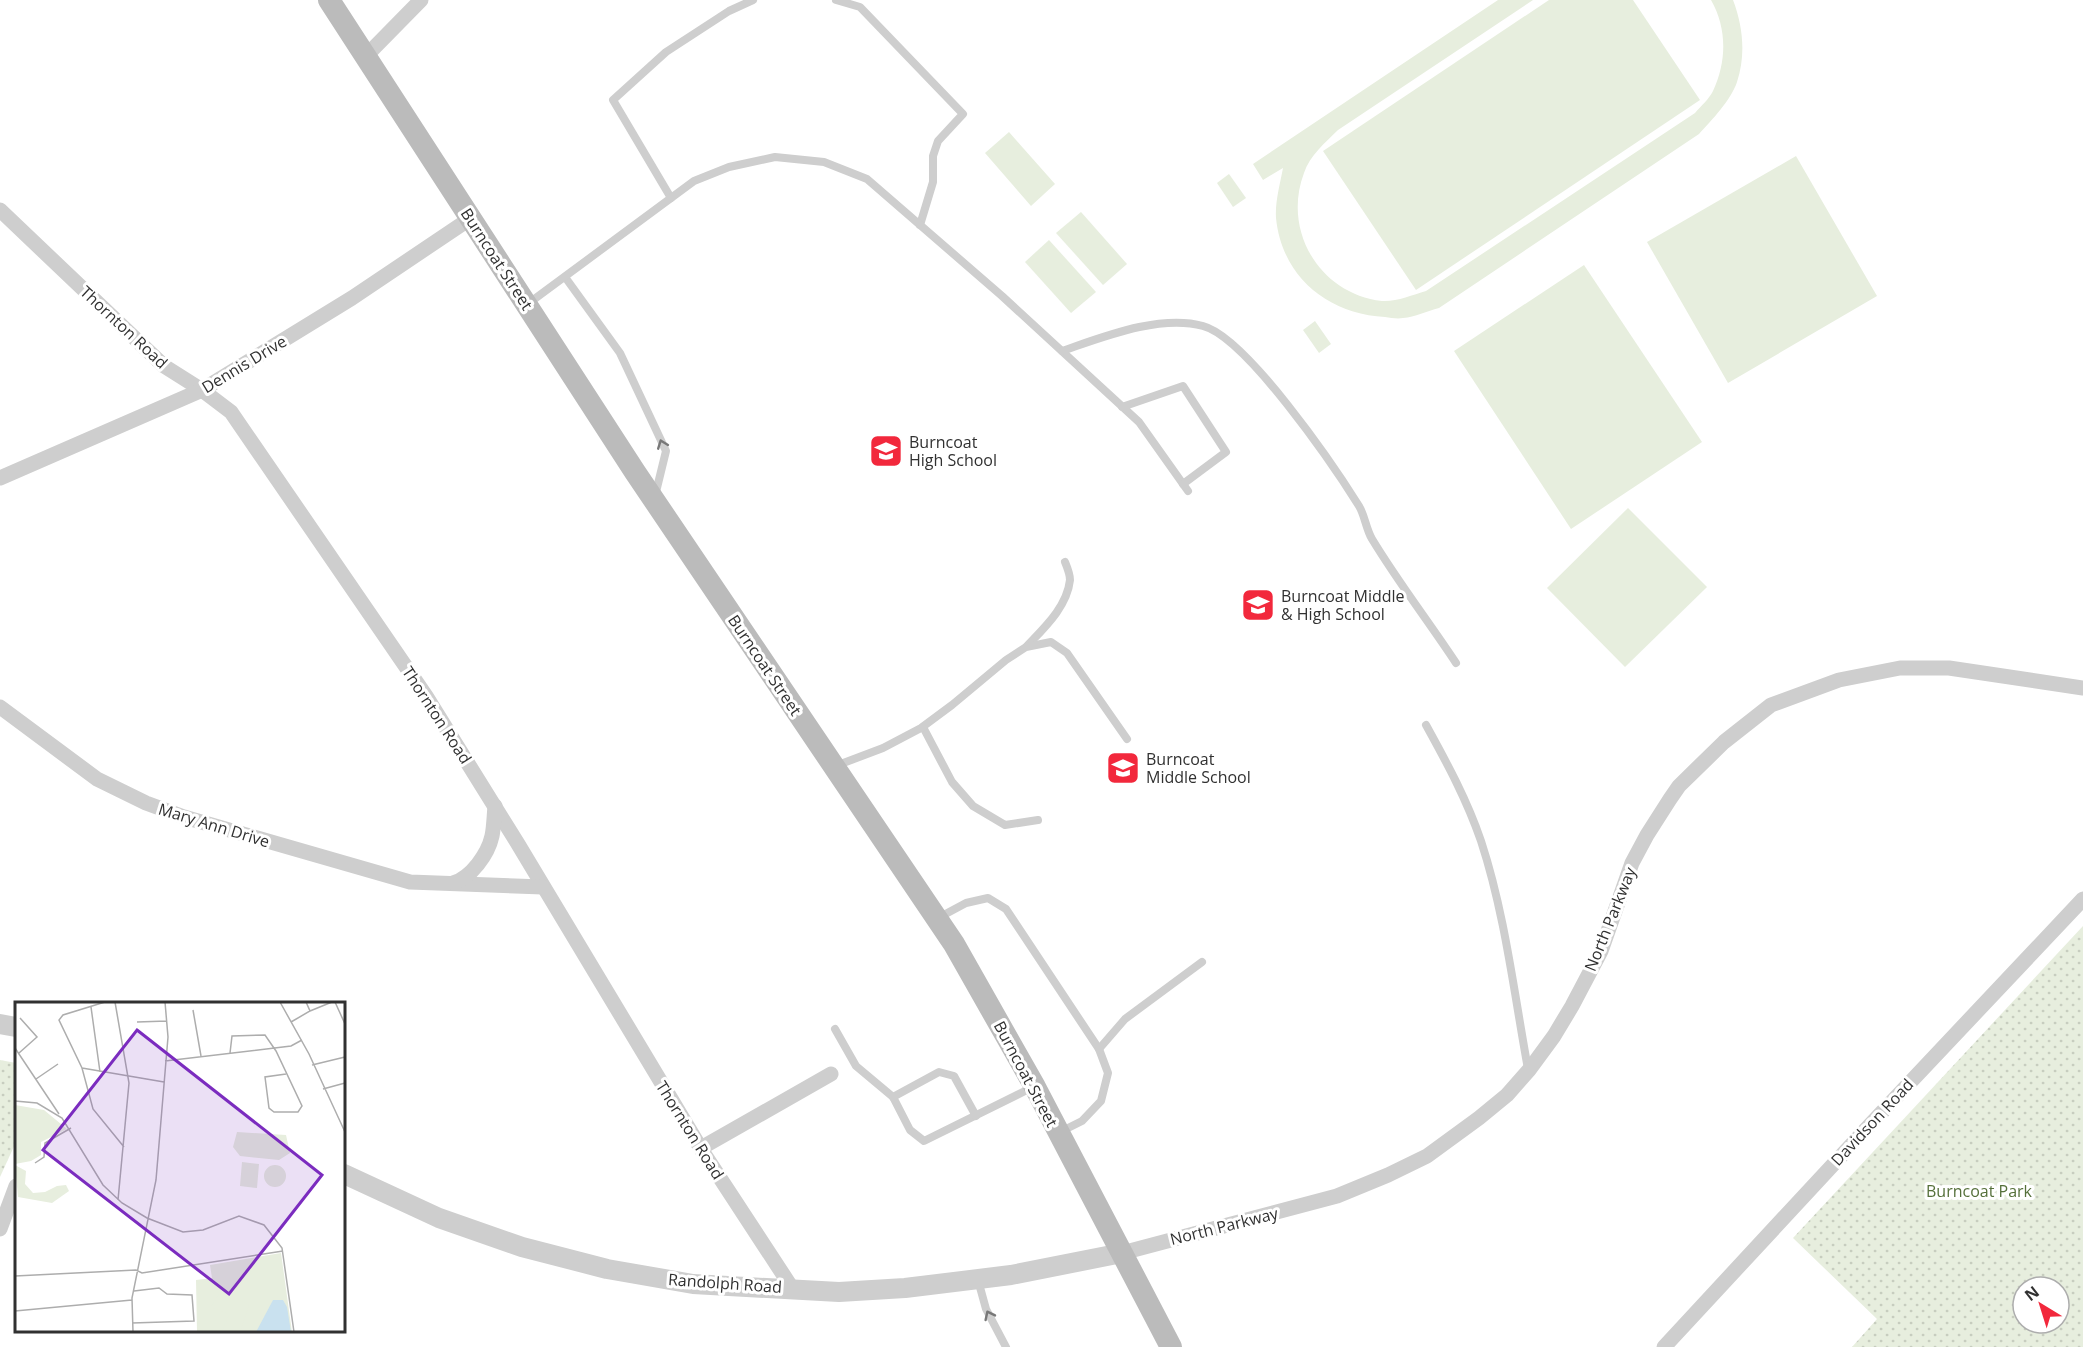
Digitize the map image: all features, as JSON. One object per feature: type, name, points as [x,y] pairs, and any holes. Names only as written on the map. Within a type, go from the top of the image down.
[{"type":"main road","name":"Burncoat Street","points":[[329,0],[654,500],[954,944],[1035,1087],[1122,1254],[1166,1346]]},
{"type":"street","points":[[365,57],[421,0]]},
{"type":"street","name":"Thornton Road","points":[[0,210],[164,366],[231,412],[426,696],[701,1148],[792,1288]]},
{"type":"street","name":"Dennis Drive","points":[[0,478],[202,390],[352,298],[471,218]]},
{"type":"street","name":"North Parkway","points":[[1122,1254],[1326,1199],[1388,1175],[1426,1156],[1479,1119],[1507,1095],[1554,1036],[1594,964],[1611,924],[1632,863],[1660,813],[1700,764],[1771,705],[1839,680],[1900,668],[1949,668],[2083,687]]},
{"type":"street","name":"Mary Ann Drive","points":[[0,708],[97,779],[146,803],[184,817],[410,882],[543,887]]},
{"type":"street","points":[[453,883],[461,880],[486,851],[492,835],[495,807]]},
{"type":"street","name":"Davidson Road","points":[[1664,1347],[2083,899]]},
{"type":"street","points":[[0,1024],[15,1027]]},
{"type":"street","points":[[701,1148],[831,1074]]},
{"type":"street","name":"Randolph Road","points":[[345,1174],[439,1218],[522,1247],[607,1269],[693,1284],[839,1292],[868,1291],[978,1280],[1122,1254]]},
{"type":"street","points":[[0,1229],[15,1189]]},
{"type":"lane","points":[[671,198],[613,100],[666,52],[729,11],[753,0]]},
{"type":"lane","points":[[836,0],[860,7],[963,114],[938,141],[933,156],[933,182],[920,225]]},
{"type":"lane","points":[[527,305],[694,181],[729,167],[775,157],[824,162],[867,179],[1062,351],[1122,407],[1139,422],[1185,488],[1226,452],[1183,386],[1122,407]]},
{"type":"lane","points":[[565,277],[620,353],[666,451],[654,500]]},
{"type":"lane","points":[[1062,351],[1127,330],[1162,324],[1188,323],[1206,326],[1219,334],[1240,351],[1299,419],[1361,508],[1371,537],[1456,663]]},
{"type":"lane","points":[[833,767],[883,748],[923,727],[1006,660],[1026,647],[1052,620],[1067,590],[1070,578],[1065,562]]},
{"type":"lane","points":[[1026,647],[1051,642],[1067,652],[1127,739]]},
{"type":"lane","points":[[1426,725],[1458,783],[1481,840],[1499,908],[1528,1070]]},
{"type":"lane","points":[[923,727],[952,782],[973,806],[1005,825],[1038,820]]},
{"type":"lane","points":[[936,918],[966,903],[988,898],[1006,909],[1099,1049],[1108,1072],[1101,1101],[1082,1121],[1058,1132]]},
{"type":"lane","points":[[1099,1049],[1125,1019],[1202,962]]},
{"type":"lane","points":[[835,1029],[856,1066],[893,1097],[910,1130],[924,1141],[1035,1087]]},
{"type":"lane","points":[[893,1097],[939,1072],[954,1076],[976,1116]]},
{"type":"lane","points":[[978,1280],[986,1309],[1006,1347]]},
{"type":"green space","points":[[1498,0],[1533,0],[1338,130],[1318,150],[1304,173],[1298,195],[1298,216],[1303,237],[1324,273],[1341,286],[1360,296],[1387,301],[1426,291],[1695,113],[1713,91],[1723,56],[1720,22],[1711,0],[1733,0],[1741,30],[1742,61],[1737,82],[1726,103],[1699,134],[1439,308],[1412,316],[1394,318],[1345,309],[1327,300],[1298,274],[1280,239],[1276,212],[1283,168],[1263,180],[1253,164]]},
{"type":"green space","points":[[1549,0],[1633,0],[1700,100],[1416,290],[1323,151]]},
{"type":"green space","points":[[1009,132],[1055,184],[1031,206],[985,153]]},
{"type":"green space","points":[[1796,156],[1877,296],[1728,383],[1647,242]]},
{"type":"green space","points":[[1229,174],[1246,198],[1233,207],[1217,183]]},
{"type":"green space","points":[[1081,212],[1127,264],[1103,285],[1056,233]]},
{"type":"green space","points":[[1049,240],[1096,292],[1071,313],[1025,262]]},
{"type":"green space","points":[[1584,265],[1702,442],[1571,529],[1454,351]]},
{"type":"green space","points":[[1315,321],[1331,344],[1319,353],[1303,330]]},
{"type":"green space","points":[[1628,508],[1707,587],[1625,667],[1547,588]]},
{"type":"green space","name":"Burncoat Park","points":[[2083,926],[2083,1347],[1852,1347],[1877,1319],[1793,1238]]},
{"type":"green space","points":[[0,1060],[15,1063],[15,1144],[0,1177]]},
{"type":"place","name":"Burncoat High School","points":[[886,451]]},
{"type":"place","name":"Burncoat Middle & High School","points":[[1258,605]]},
{"type":"place","name":"Burncoat Middle School","points":[[1123,768]]}]
